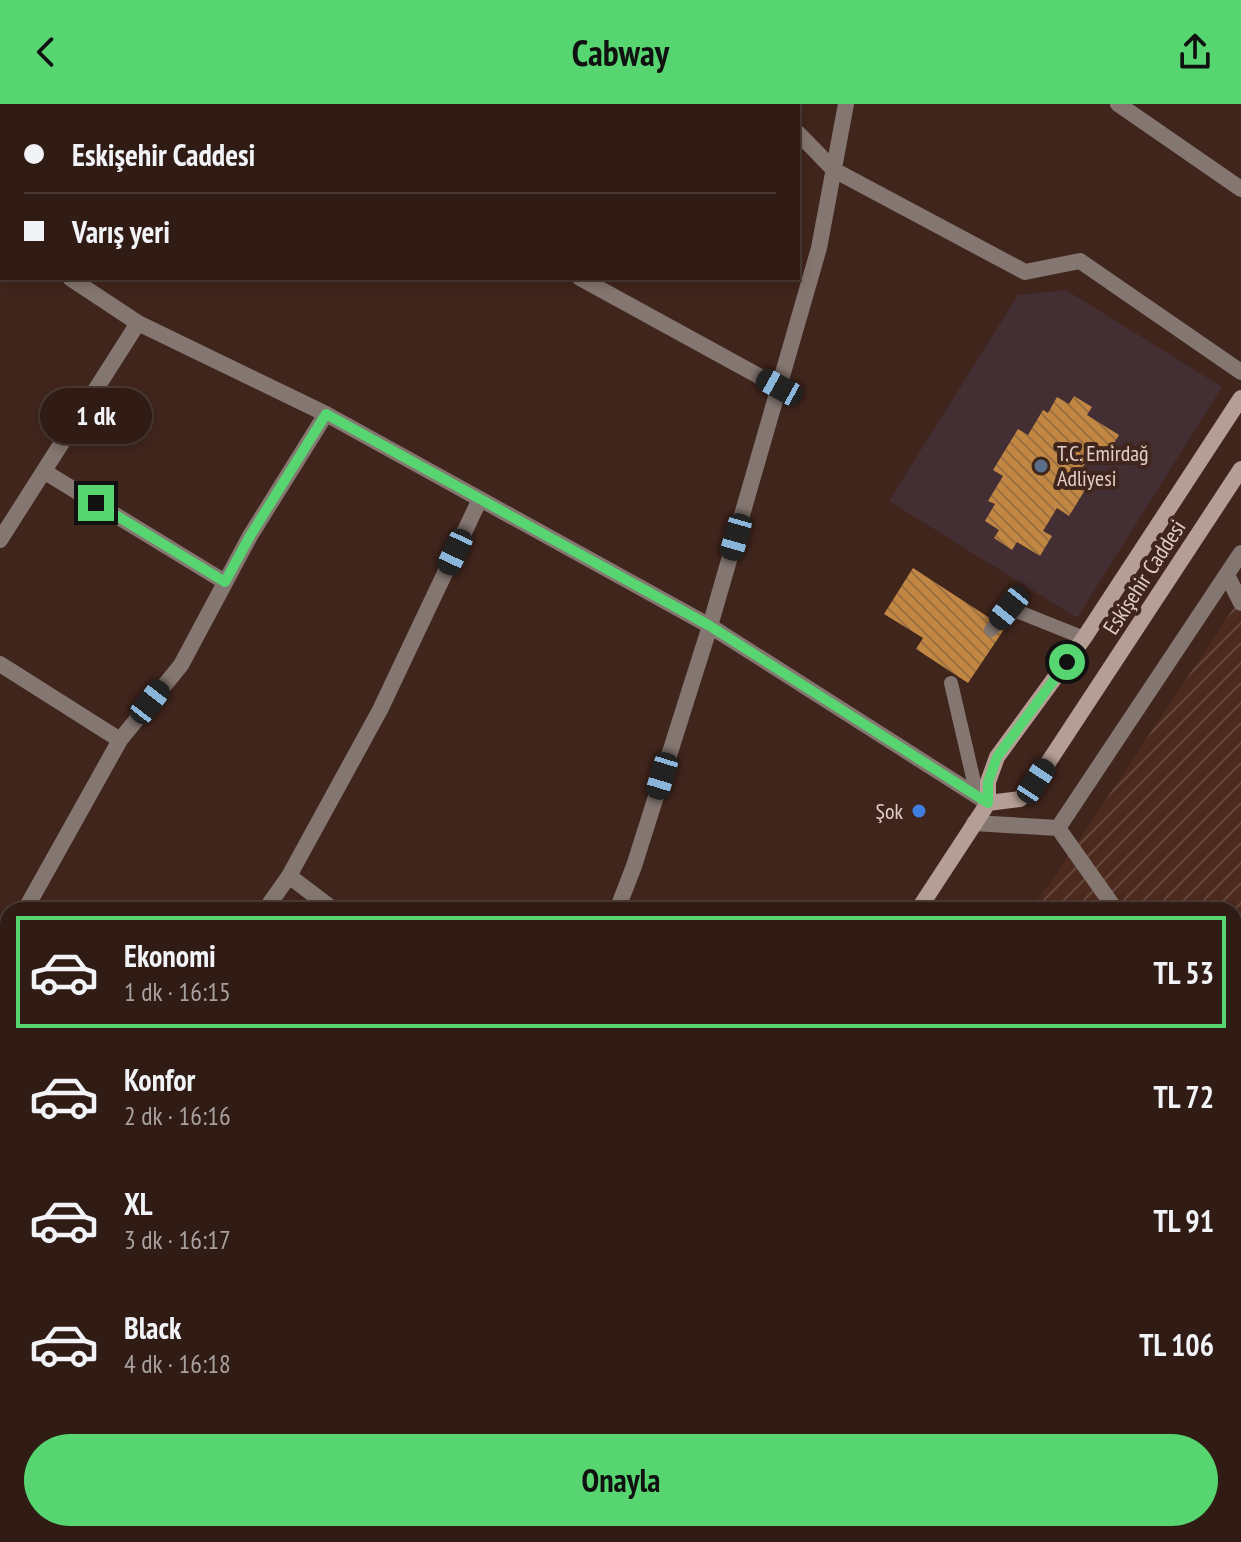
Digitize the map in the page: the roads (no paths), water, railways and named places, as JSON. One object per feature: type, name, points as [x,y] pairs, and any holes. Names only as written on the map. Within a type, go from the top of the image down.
[{"type":"main road","name":"Eskişehir Caddesi","points":[[923,902],[988,803],[988,782],[997,757],[1084,638],[1241,398]]},
{"type":"main road","name":"Eskişehir Caddesi","points":[[988,803],[1020,799],[1036,781],[1241,469]]},
{"type":"street","points":[[620,902],[710,626],[819,248],[846,104]]},
{"type":"street","points":[[1124,106],[1241,189]]},
{"type":"street","points":[[800,135],[834,170],[1025,272],[1080,261],[1241,372]]},
{"type":"street","points":[[73,280],[138,323],[326,414],[710,626],[988,803]]},
{"type":"street","points":[[584,280],[779,387]]},
{"type":"street","points":[[0,540],[7,513],[45,472],[138,323]]},
{"type":"street","points":[[29,902],[120,740],[181,665],[250,536],[326,414]]},
{"type":"street","points":[[45,472],[225,582]]},
{"type":"street","points":[[271,902],[289,876],[380,710],[480,499]]},
{"type":"street","points":[[1058,828],[1240,557]]},
{"type":"street","points":[[1227,575],[1241,603]]},
{"type":"street","points":[[0,664],[120,740]]},
{"type":"street","points":[[974,823],[1058,828]]},
{"type":"street","points":[[1058,828],[1110,902]]},
{"type":"street","points":[[289,876],[323,902]]},
{"type":"lane","points":[[991,630],[1009,608],[1084,638]]},
{"type":"lane","points":[[951,683],[974,782],[988,803]]},
{"type":"place","name":"T.C. Emirdağ Adliyesi","points":[[1041,466]]},
{"type":"place","name":"Şok","points":[[919,811]]}]
